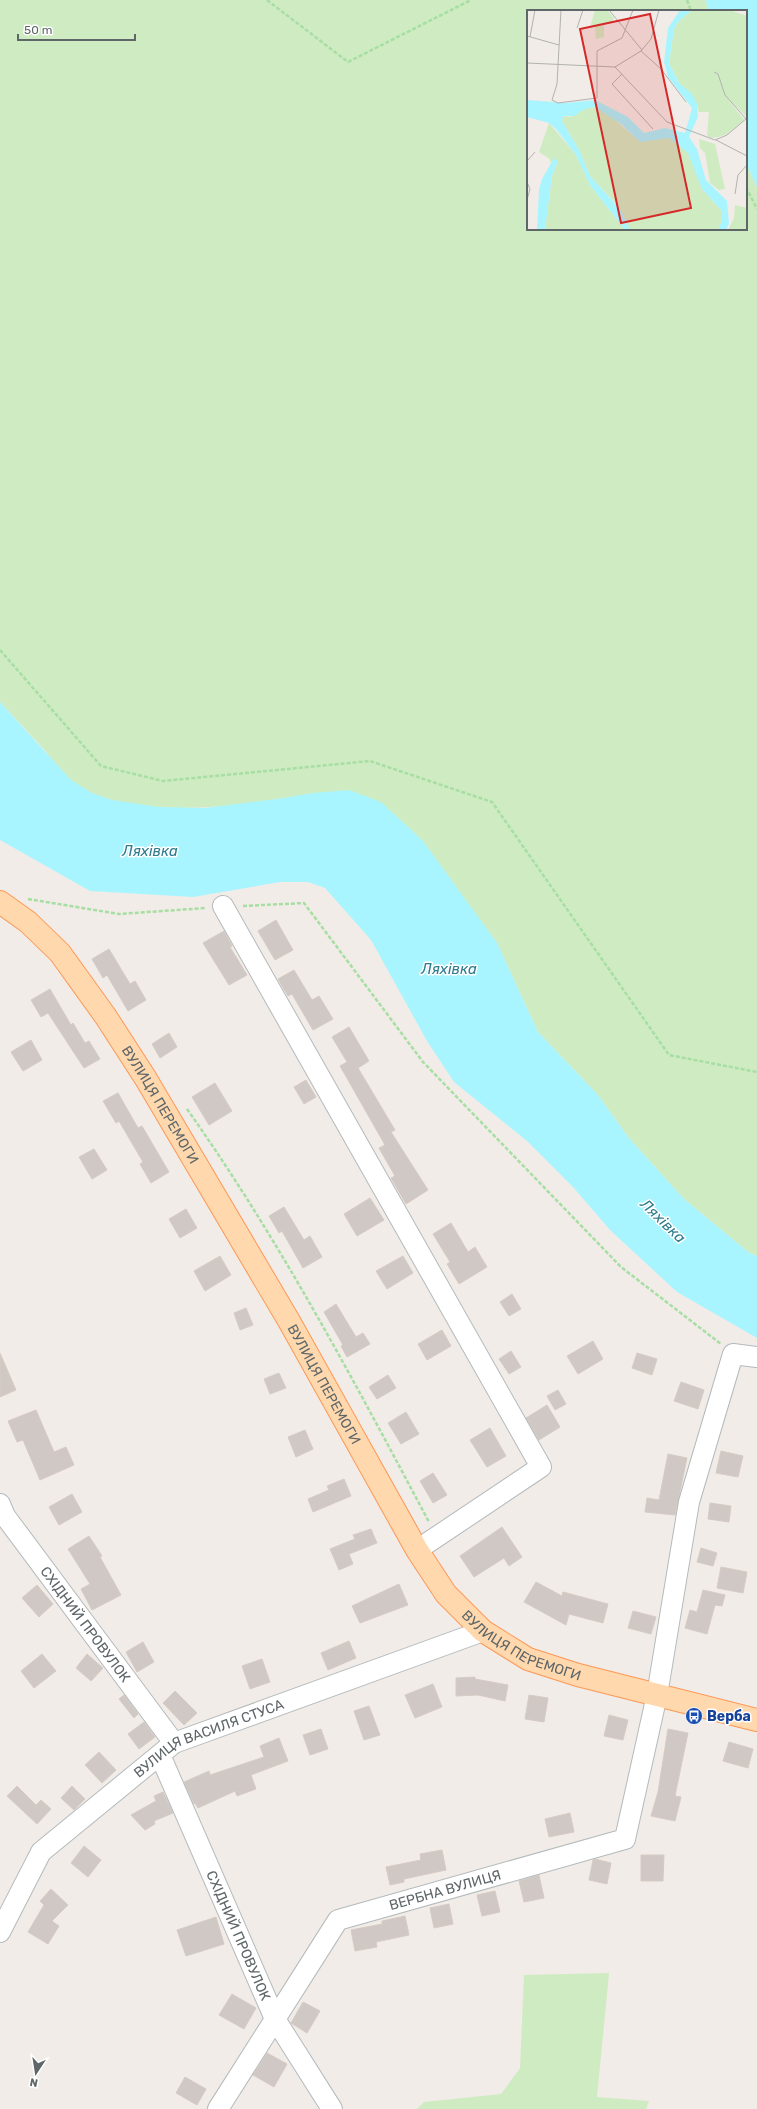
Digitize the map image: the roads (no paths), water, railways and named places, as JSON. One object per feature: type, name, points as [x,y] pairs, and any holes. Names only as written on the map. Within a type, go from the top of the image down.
[{"type":"main road","name":"ВУЛИЦЯ ПЕРЕМОГИ","points":[[0,902],[28,922],[60,953],[106,1016],[146,1079],[289,1321],[417,1550],[446,1594],[483,1631],[528,1659],[578,1675],[757,1720]]},
{"type":"street","points":[[223,906],[541,1467],[417,1550]]},
{"type":"street","points":[[657,1695],[689,1502],[733,1354],[757,1357]]},
{"type":"street","name":"СХІДНИЙ ПРОВУЛОК","points":[[0,1504],[5,1516],[167,1749],[275,2019],[332,2109]]},
{"type":"street","name":"ВУЛИЦЯ ВАСИЛЯ СТУСА","points":[[0,1932],[41,1852],[167,1749],[483,1631]]},
{"type":"street","name":"ВЕРБНА ВУЛИЦЯ","points":[[218,2109],[338,1920],[625,1839],[657,1695]]},
{"type":"water","points":[[706,0],[757,0],[757,187],[747,166],[747,10],[708,10]]},
{"type":"water","name":"Ляхівка","points":[[0,702],[71,780],[92,793],[112,800],[159,807],[204,808],[313,793],[349,790],[381,802],[423,841],[497,943],[538,1032],[598,1095],[628,1137],[683,1198],[748,1252],[757,1256],[757,1338],[677,1292],[610,1230],[573,1187],[527,1141],[454,1082],[427,1041],[371,940],[325,888],[308,882],[280,882],[193,897],[90,891],[0,840]]},
{"type":"place","name":"Верба","points":[[694,1716]]}]
